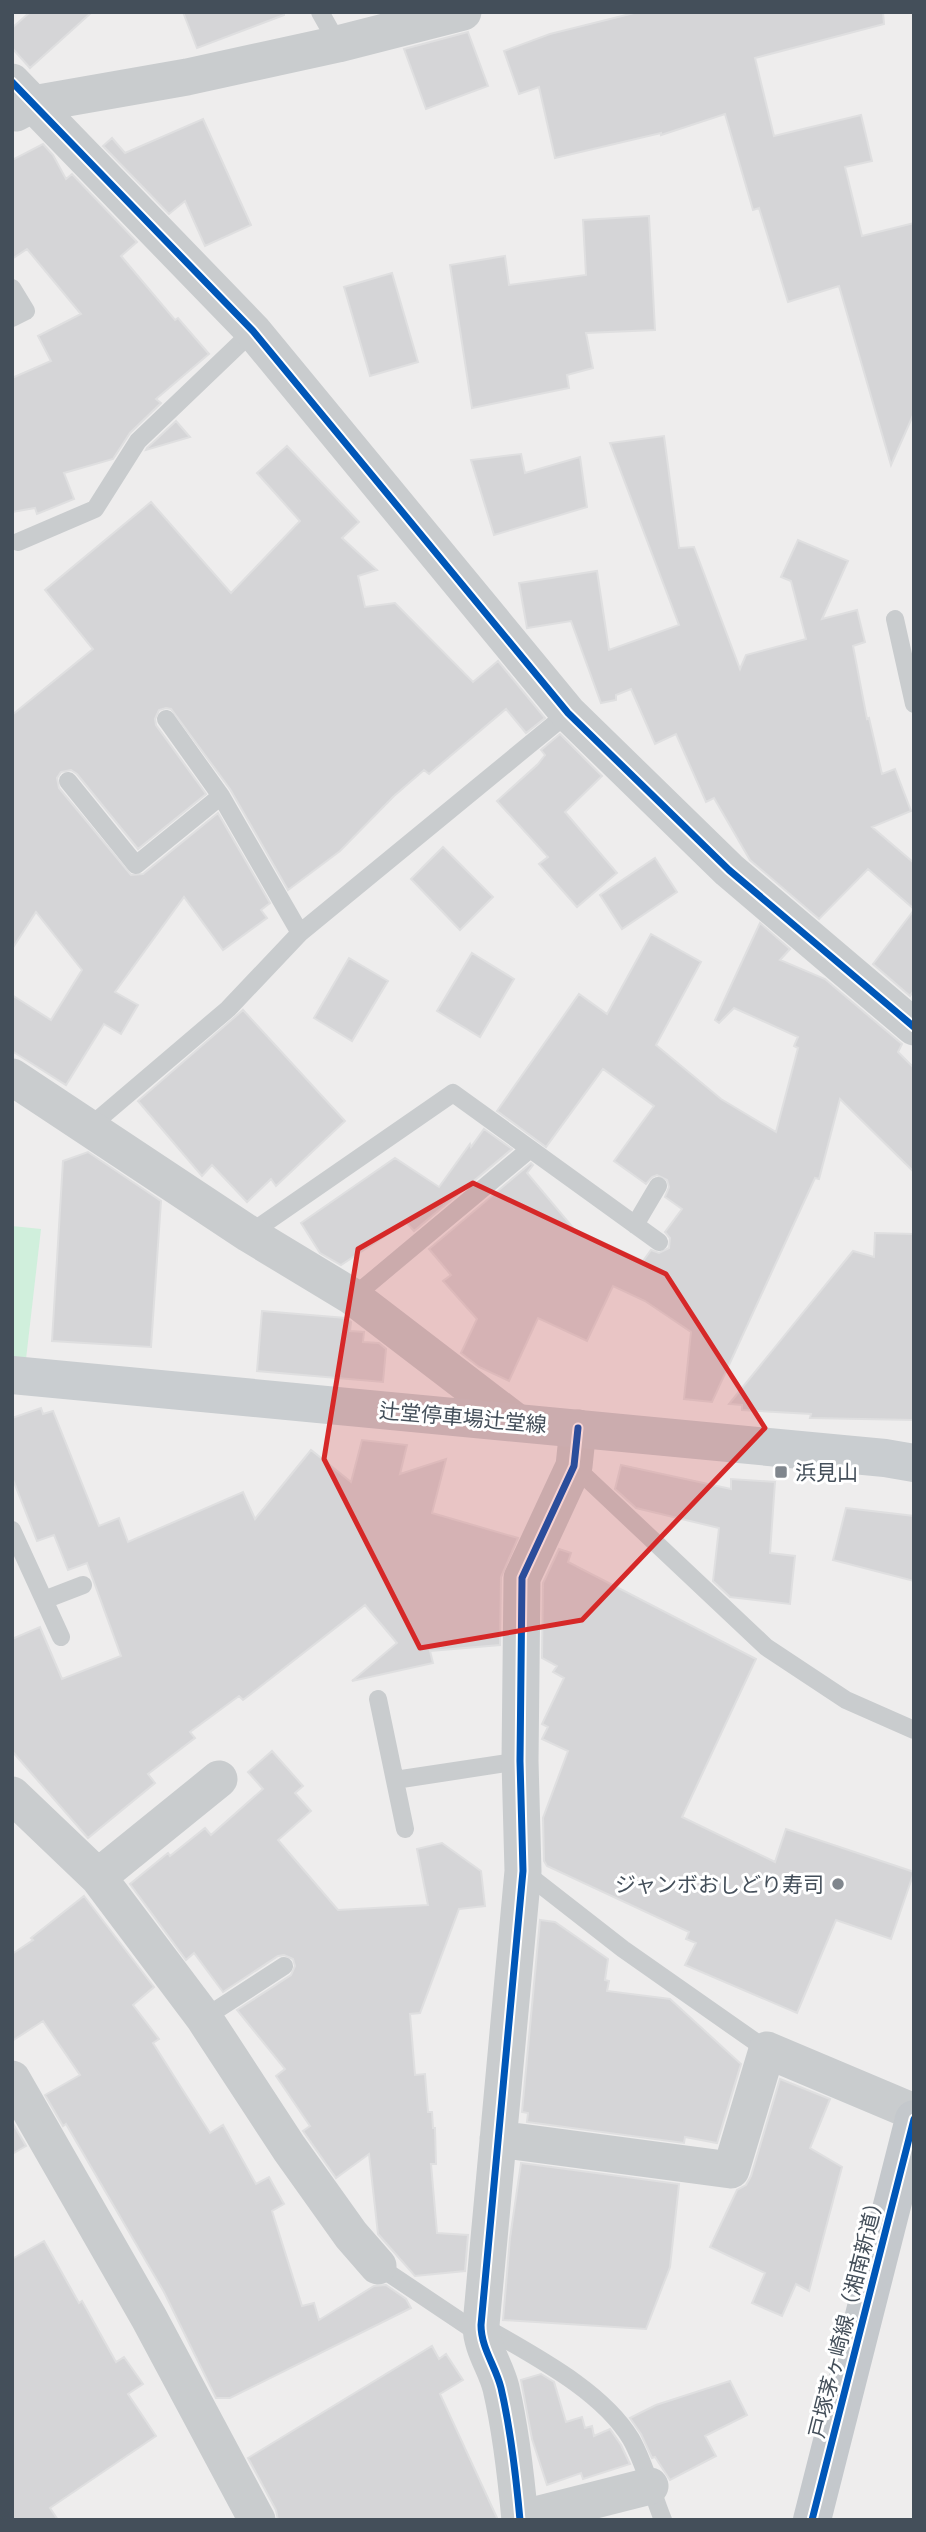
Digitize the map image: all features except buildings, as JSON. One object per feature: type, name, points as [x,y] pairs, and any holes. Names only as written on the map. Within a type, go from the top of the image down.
[{"type":"main road","name":"辻堂停車場辻堂線","points":[[12,1375],[578,1428],[914,1463]]},
{"type":"main road","name":"戸塚茅ヶ崎線（湘南新道）","points":[[813,2520],[914,2119]]},
{"type":"street","points":[[19,100],[187,78],[463,12]]},
{"type":"street","points":[[19,100],[253,331],[568,713],[729,870],[914,1027]]},
{"type":"street","points":[[12,1077],[249,1234],[352,1297],[515,1422]]},
{"type":"street","points":[[578,1428],[574,1466],[522,1578],[520,1761],[523,1871],[481,2330],[500,2386],[520,2520],[650,2486]]},
{"type":"street","points":[[98,1877],[219,1779]]},
{"type":"street","points":[[15,1803],[98,1877],[204,2018],[289,2148],[351,2235],[379,2266]]},
{"type":"street","points":[[498,2139],[731,2170],[767,2050],[914,2112]]},
{"type":"street","points":[[12,2079],[149,2318],[257,2520]]},
{"type":"lane","points":[[320,12],[338,44]]},
{"type":"lane","points":[[12,288],[26,311],[12,318]]},
{"type":"lane","points":[[18,542],[94,509],[138,441],[253,331]]},
{"type":"lane","points":[[895,619],[914,704]]},
{"type":"lane","points":[[87,1129],[228,1009],[300,933],[568,713]]},
{"type":"lane","points":[[166,719],[221,796],[300,933]]},
{"type":"lane","points":[[68,781],[135,865],[221,796]]},
{"type":"lane","points":[[249,1234],[453,1093],[659,1242]]},
{"type":"lane","points":[[352,1297],[530,1149]]},
{"type":"lane","points":[[635,1225],[658,1186]]},
{"type":"lane","points":[[574,1466],[766,1647],[846,1700],[914,1730]]},
{"type":"lane","points":[[12,1530],[61,1637]]},
{"type":"lane","points":[[44,1600],[83,1585]]},
{"type":"lane","points":[[378,1699],[405,1829]]},
{"type":"lane","points":[[395,1780],[520,1761]]},
{"type":"lane","points":[[523,1871],[623,1949],[767,2050]]},
{"type":"lane","points":[[204,2018],[284,1966]]},
{"type":"lane","points":[[379,2266],[481,2330],[557,2370],[601,2404],[630,2438],[663,2520]]},
{"type":"highlighted area","points":[[473,1183],[666,1274],[765,1428],[582,1620],[420,1648],[324,1459],[358,1249]]},
{"type":"green space","points":[[12,1226],[41,1229],[26,1359],[12,1358]]},
{"type":"cycle path","points":[[12,82],[253,331],[568,713],[729,870],[914,1027]]},
{"type":"cycle path","points":[[520,2520],[505,2404],[499,2380],[483,2342],[481,2325],[523,1871],[520,1761],[522,1578],[574,1466],[578,1428]]},
{"type":"cycle path","points":[[812,2520],[914,2119]]},
{"type":"place","name":"浜見山","points":[[781,1472]]},
{"type":"place","name":"ジャンボおしどり寿司","points":[[838,1884]]}]
